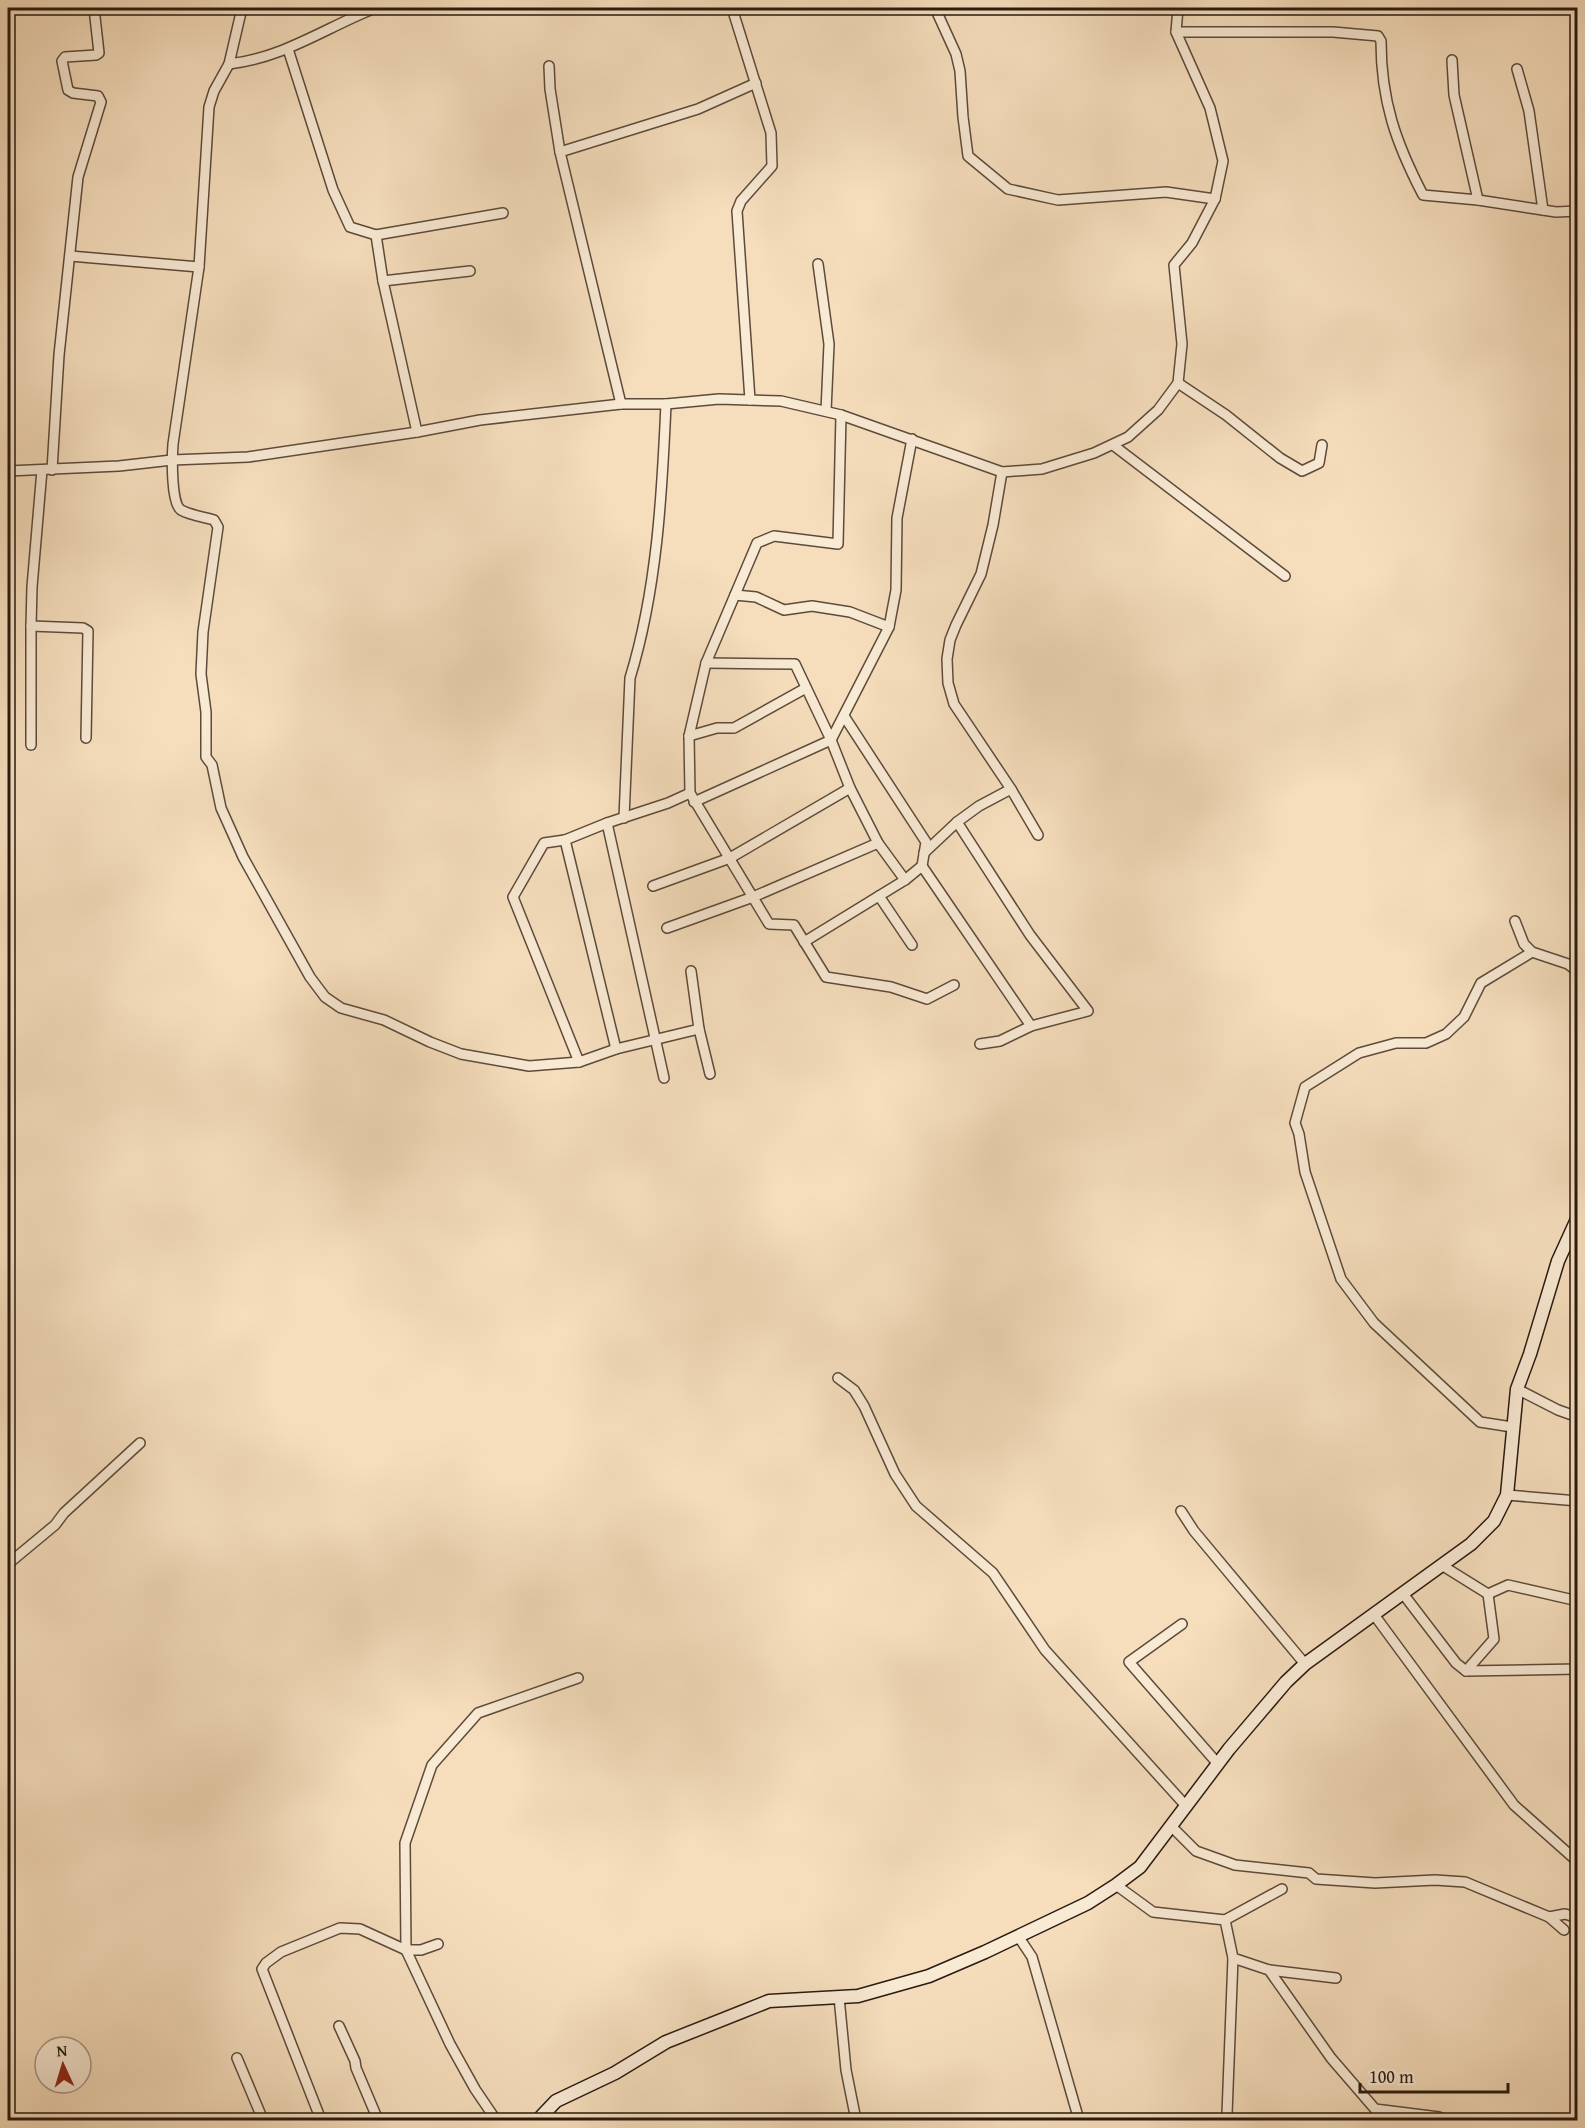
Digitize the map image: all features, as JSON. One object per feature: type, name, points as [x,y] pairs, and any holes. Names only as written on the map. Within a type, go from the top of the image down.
[{"type":"main road","points":[[538,2121],[556,2101],[615,2073],[676,2038],[769,2001],[858,1996],[929,1976],[1088,1903],[1140,1867],[1218,1764],[1286,1682],[1305,1664],[1472,1544],[1494,1521],[1508,1495],[1516,1389],[1530,1354],[1558,1261],[1578,1217]]},
{"type":"street","points":[[31,745],[32,587],[47,470],[78,177],[102,102],[98,96],[68,90],[62,61],[65,57],[96,56],[99,53],[94,8]]},
{"type":"street","points":[[242,8],[229,64],[214,90],[209,107],[199,267],[172,460],[175,504],[180,510],[214,520],[218,527],[202,632],[201,674],[206,712],[206,757],[212,765],[221,808],[243,857],[310,977],[325,997],[341,1008],[384,1020],[461,1054],[529,1066],[579,1062],[616,1049],[699,1029]]},
{"type":"street","points":[[229,64],[252,61],[288,49],[344,20],[375,8]]},
{"type":"street","points":[[732,8],[771,134],[772,166],[741,201],[737,211],[750,400]]},
{"type":"street","points":[[935,8],[956,54],[960,70],[968,156],[1008,189],[1058,200],[1166,192],[1215,199]]},
{"type":"street","points":[[8,471],[119,466],[172,460],[248,458],[480,420],[621,404],[666,404],[719,399],[781,401],[826,411],[1002,472],[1042,469],[1113,445],[1128,437],[1158,410],[1178,383],[1182,344],[1174,266],[1192,243],[1215,199],[1223,161],[1210,108],[1176,32],[1178,8]]},
{"type":"street","points":[[1176,32],[1333,32],[1378,36],[1381,41],[1384,85],[1392,125],[1408,166],[1423,195],[1478,200],[1556,213],[1578,211]]},
{"type":"street","points":[[288,49],[333,190],[350,227],[375,236],[503,213]]},
{"type":"street","points":[[1452,60],[1454,95],[1478,200]]},
{"type":"street","points":[[549,66],[550,89],[560,152],[575,206],[621,404]]},
{"type":"street","points":[[1518,69],[1529,111],[1543,210]]},
{"type":"street","points":[[560,152],[698,108],[756,83]]},
{"type":"street","points":[[1578,89],[1576,89],[1578,96]]},
{"type":"street","points":[[375,236],[417,432]]},
{"type":"street","points":[[70,256],[199,267]]},
{"type":"street","points":[[818,264],[829,344],[826,411]]},
{"type":"street","points":[[383,281],[470,271]]},
{"type":"street","points":[[1178,383],[1226,415],[1280,458],[1302,471],[1319,464],[1322,445]]},
{"type":"street","points":[[624,818],[630,678],[646,608],[661,510],[666,404]]},
{"type":"street","points":[[841,415],[838,544],[774,536],[757,543],[706,663],[689,736],[692,797],[769,924],[794,925],[826,977],[891,987],[927,999],[954,985]]},
{"type":"street","points":[[579,1062],[513,897],[544,843],[565,840],[607,823],[692,797],[831,740],[889,627],[896,590],[897,518],[912,439]]},
{"type":"street","points":[[1113,445],[1285,576]]},
{"type":"street","points":[[1002,472],[993,525],[981,574],[950,640],[947,660],[948,683],[954,704],[1011,789],[1038,835]]},
{"type":"street","points":[[735,595],[756,597],[784,610],[812,606],[850,612],[889,627]]},
{"type":"street","points":[[31,626],[83,628],[88,631],[86,738]]},
{"type":"street","points":[[706,663],[795,664],[831,740],[850,788],[878,843],[905,880]]},
{"type":"street","points":[[689,736],[717,728],[734,728],[806,688]]},
{"type":"street","points":[[804,942],[905,880],[922,866],[926,842],[844,716]]},
{"type":"street","points":[[653,886],[730,858],[850,788]]},
{"type":"street","points":[[924,853],[957,822],[979,806],[1011,789]]},
{"type":"street","points":[[957,822],[1030,936],[1088,1011],[1031,1026],[1000,1041],[980,1044]]},
{"type":"street","points":[[607,823],[664,1078]]},
{"type":"street","points":[[565,840],[616,1049]]},
{"type":"street","points":[[667,928],[753,897],[878,843]]},
{"type":"street","points":[[922,866],[1031,1026]]},
{"type":"street","points":[[879,896],[912,945]]},
{"type":"street","points":[[1515,921],[1524,944],[1532,952],[1568,964],[1578,972]]},
{"type":"street","points":[[1512,1427],[1480,1422],[1374,1323],[1341,1279],[1305,1172],[1295,1123],[1305,1087],[1359,1053],[1396,1043],[1426,1043],[1446,1034],[1464,1017],[1481,983],[1532,952]]},
{"type":"street","points":[[691,971],[699,1029],[710,1074]]},
{"type":"street","points":[[838,1378],[854,1390],[864,1406],[895,1474],[916,1506],[993,1573],[1045,1650],[1186,1806]]},
{"type":"street","points":[[1516,1389],[1558,1410],[1578,1417]]},
{"type":"street","points":[[8,1564],[55,1525],[64,1513],[140,1443]]},
{"type":"street","points":[[1508,1495],[1578,1501]]},
{"type":"street","points":[[1181,1511],[1194,1531],[1305,1664]]},
{"type":"street","points":[[1443,1566],[1488,1594]]},
{"type":"street","points":[[1488,1594],[1508,1585],[1578,1601]]},
{"type":"street","points":[[1466,1671],[1494,1639],[1488,1594]]},
{"type":"street","points":[[1404,1595],[1456,1663],[1466,1671],[1578,1669]]},
{"type":"street","points":[[1374,1616],[1514,1805],[1578,1862]]},
{"type":"street","points":[[1182,1624],[1129,1662],[1218,1764]]},
{"type":"street","points":[[496,2121],[450,2044],[406,1950],[405,1843],[432,1765],[478,1713],[578,1678]]},
{"type":"street","points":[[1171,1826],[1196,1851],[1235,1865],[1309,1873],[1316,1879],[1375,1883],[1435,1880],[1465,1882],[1549,1917],[1564,1930]]},
{"type":"street","points":[[1116,1885],[1154,1912],[1225,1920],[1282,1889]]},
{"type":"street","points":[[1549,1917],[1565,1914],[1578,1918]]},
{"type":"street","points":[[1225,1920],[1233,1958],[1227,2114]]},
{"type":"street","points":[[321,2121],[262,1969],[266,1963],[281,1952],[340,1928],[360,1929],[406,1950],[421,1950],[438,1944]]},
{"type":"street","points":[[1018,1936],[1032,1957],[1079,2121]]},
{"type":"street","points":[[1233,1958],[1269,1970],[1336,1978]]},
{"type":"street","points":[[1269,1970],[1331,2058],[1375,2109],[1439,2117],[1447,2121]]},
{"type":"street","points":[[839,1997],[846,2070],[856,2121]]},
{"type":"street","points":[[339,2026],[356,2061],[356,2068],[378,2121]]},
{"type":"street","points":[[237,2058],[262,2121]]}]
